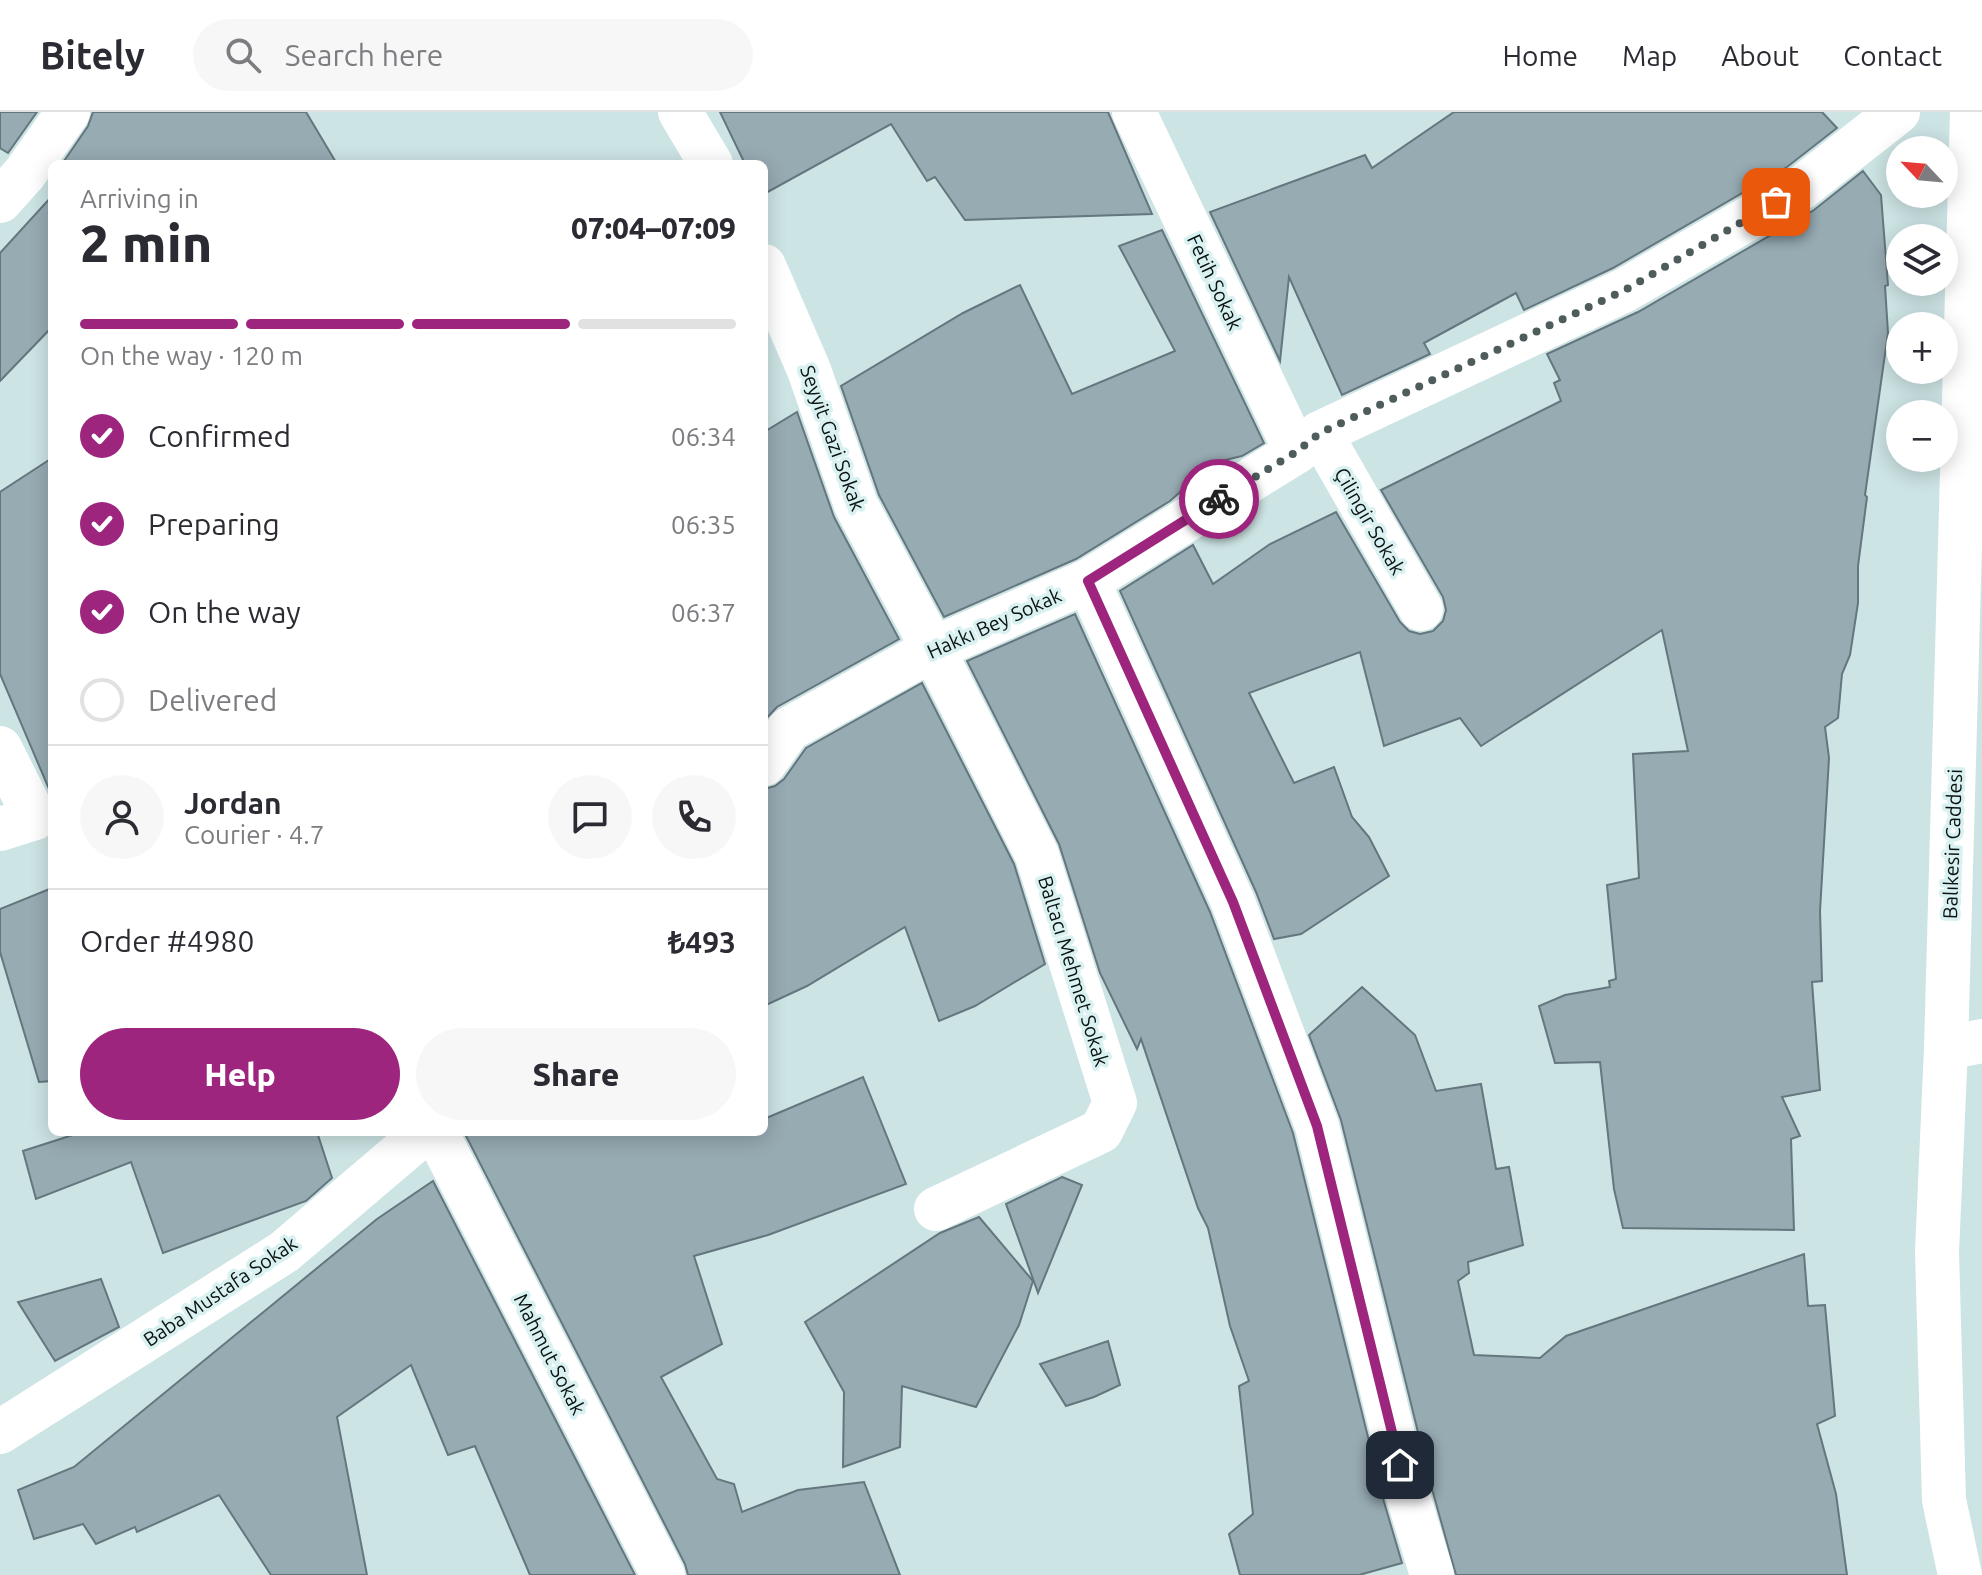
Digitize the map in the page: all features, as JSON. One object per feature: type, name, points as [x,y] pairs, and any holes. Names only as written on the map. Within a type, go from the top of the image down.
[{"type":"street","points":[[26,189],[68,112]]},
{"type":"street","points":[[680,112],[709,160]]},
{"type":"street","name":"Fetih Sokak","points":[[1134,112],[1308,443]]},
{"type":"street","name":"Hakkı Bey Sokak","points":[[768,758],[789,729],[933,649],[1088,581],[1308,443],[1625,290],[1801,188],[1898,112]]},
{"type":"street","name":"Balıkesir Caddesi","points":[[1960,1575],[1944,1500],[1937,1252],[1964,1044],[1972,112]]},
{"type":"street","name":"Seyyit Gazi Sokak","points":[[768,275],[809,370],[856,505],[933,649]]},
{"type":"street","name":"Çilingir Sokak","points":[[1308,443],[1421,609]]},
{"type":"street","points":[[1088,581],[1233,902],[1317,1126],[1408,1496],[1432,1575]]},
{"type":"street","name":"Baltacı Mehmet Sokak","points":[[933,649],[1037,855],[1115,1103],[1101,1131],[936,1209]]},
{"type":"street","points":[[0,748],[35,818],[0,829]]},
{"type":"street","name":"Baba Mustafa Sokak","points":[[0,1432],[284,1252],[420,1136]]},
{"type":"street","name":"Mahmut Sokak","points":[[438,1136],[663,1575]]},
{"type":"building","points":[[0,112],[37,112],[8,153],[0,148]]},
{"type":"building","points":[[93,112],[306,112],[335,160],[65,160],[88,126]]},
{"type":"building","points":[[720,112],[1108,112],[1152,214],[965,220],[935,177],[927,181],[891,124],[768,192],[768,160],[743,160]]},
{"type":"building","points":[[1454,112],[1822,112],[1837,128],[1787,167],[1613,268],[1524,310],[1516,293],[1424,343],[1430,354],[1342,395],[1289,277],[1280,361],[1210,212],[1365,155],[1372,168]]},
{"type":"building","points":[[1863,171],[1881,195],[1886,259],[1886,347],[1865,495],[1858,603],[1850,655],[1842,674],[1838,718],[1825,727],[1829,758],[1820,911],[1822,981],[1812,982],[1820,1090],[1782,1097],[1800,1136],[1791,1139],[1794,1230],[1623,1228],[1614,1189],[1600,1062],[1555,1063],[1539,1006],[1565,995],[1610,987],[1609,981],[1616,979],[1607,885],[1639,878],[1633,754],[1688,751],[1662,630],[1481,746],[1460,718],[1384,746],[1360,652],[1249,693],[1294,783],[1334,767],[1352,817],[1369,837],[1389,876],[1301,934],[1274,939],[1256,892],[1120,591],[1193,545],[1213,584],[1270,544],[1336,512],[1400,622],[1409,631],[1420,634],[1433,631],[1443,621],[1446,610],[1443,597],[1381,490],[1561,401],[1554,383],[1560,380],[1547,354],[1638,312],[1814,210]]},
{"type":"building","points":[[48,200],[48,331],[0,381],[0,253]]},
{"type":"building","points":[[1162,230],[1264,443],[1242,456],[1213,463],[1170,501],[1076,559],[944,617],[879,495],[841,386],[963,313],[1020,285],[1072,394],[1175,351],[1119,246]]},
{"type":"building","points":[[797,412],[834,517],[899,639],[777,707],[768,717],[768,430]]},
{"type":"building","points":[[48,461],[48,787],[0,674],[0,492]]},
{"type":"building","points":[[1075,614],[1210,912],[1293,1133],[1384,1502],[1402,1563],[1359,1575],[1240,1575],[1229,1534],[1253,1514],[1239,1386],[1249,1381],[1230,1326],[1208,1228],[1198,1208],[1141,1039],[1137,1049],[1100,973],[1059,844],[967,661]]},
{"type":"building","points":[[922,683],[1014,864],[1045,964],[975,1006],[939,1021],[905,927],[807,986],[768,1004],[768,788],[784,779],[806,748]]},
{"type":"building","points":[[48,890],[48,1081],[39,1082],[0,952],[0,909]]},
{"type":"building","points":[[1362,987],[1415,1035],[1436,1091],[1481,1084],[1496,1169],[1509,1167],[1523,1245],[1468,1262],[1469,1273],[1458,1281],[1474,1355],[1540,1358],[1566,1336],[1804,1254],[1808,1306],[1825,1305],[1835,1416],[1817,1424],[1836,1494],[1847,1575],[1456,1575],[1341,1120],[1309,1035]]},
{"type":"building","points":[[863,1077],[906,1184],[768,1235],[694,1256],[722,1344],[661,1377],[717,1479],[734,1484],[742,1512],[798,1490],[864,1482],[900,1575],[688,1575],[466,1136],[768,1136],[768,1117]]},
{"type":"building","points":[[70,1136],[318,1136],[332,1178],[306,1201],[163,1253],[131,1162],[36,1199],[23,1151]]},
{"type":"building","points":[[1062,1177],[1082,1185],[1038,1293],[1006,1204]]},
{"type":"building","points":[[433,1181],[635,1575],[530,1575],[475,1446],[448,1455],[411,1365],[337,1417],[367,1575],[271,1575],[219,1495],[137,1532],[135,1527],[96,1544],[83,1524],[34,1539],[18,1490],[74,1467],[377,1219]]},
{"type":"building","points":[[979,1217],[1033,1281],[1019,1325],[976,1407],[902,1386],[900,1447],[843,1467],[844,1392],[805,1322],[940,1233]]},
{"type":"building","points":[[101,1279],[119,1327],[55,1361],[18,1302]]},
{"type":"building","points":[[1108,1341],[1120,1385],[1066,1406],[1040,1364]]},
{"type":"way so far","points":[[1219,499],[1296,452],[1320,433],[1625,290],[1776,202]]},
{"type":"route","points":[[1219,499],[1088,581],[1233,902],[1317,1126],[1400,1465]]}]
